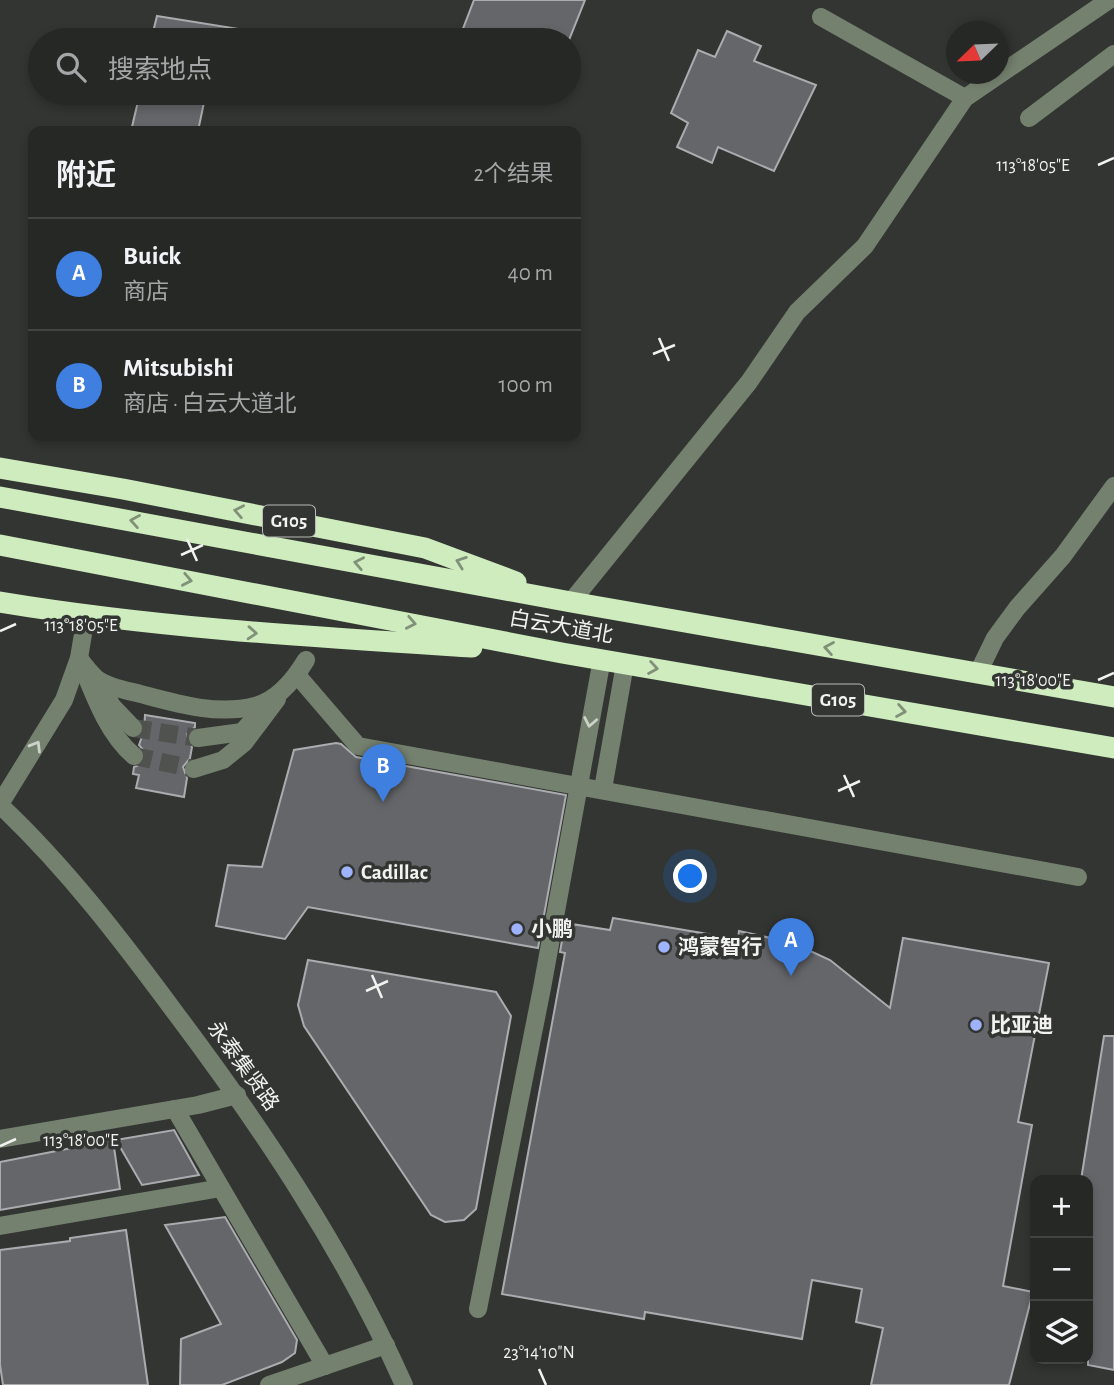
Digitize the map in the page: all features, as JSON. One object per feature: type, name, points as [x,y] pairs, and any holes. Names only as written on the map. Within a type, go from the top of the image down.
[{"type":"highway","name":"G105","points":[[0,468],[123,489],[425,548],[571,602]]},
{"type":"highway","name":"白云大道北","points":[[0,497],[571,602],[1114,696]]},
{"type":"highway","name":"白云大道北","points":[[0,545],[562,653],[1114,748]]},
{"type":"highway","name":"G105","points":[[0,602],[86,617],[213,630],[562,653]]},
{"type":"street","points":[[571,602],[748,382],[797,312],[865,246],[965,98],[1109,0]]},
{"type":"street","points":[[821,17],[965,98]]},
{"type":"street","points":[[1029,118],[1114,54]]},
{"type":"street","points":[[978,673],[995,638],[1017,608],[1063,556],[1114,486]]},
{"type":"street","points":[[0,804],[64,700],[79,658],[86,617]]},
{"type":"street","points":[[79,658],[97,679],[112,706],[134,728]]},
{"type":"street","points":[[79,658],[93,695],[125,748],[134,756]]},
{"type":"street","points":[[478,1309],[542,988],[602,659]]},
{"type":"street","points":[[603,789],[625,664]]},
{"type":"street","points":[[198,738],[242,732],[301,668],[358,746],[1078,877]]},
{"type":"street","points":[[97,679],[115,688],[205,709],[256,706],[275,696]]},
{"type":"street","points":[[194,769],[223,760],[244,743],[275,696]]},
{"type":"street","name":"永泰集贤路","points":[[0,804],[34,837],[94,906],[237,1095],[306,1201],[356,1288],[404,1385]]},
{"type":"street","points":[[0,1139],[175,1109],[237,1095]]},
{"type":"street","points":[[175,1109],[324,1366]]},
{"type":"street","points":[[0,1226],[221,1188]]},
{"type":"street","points":[[269,1385],[386,1345]]},
{"type":"building","points":[[474,0],[585,0],[574,28],[463,28]]},
{"type":"building","points":[[157,16],[232,28],[154,28]]},
{"type":"building","points":[[727,31],[761,46],[754,61],[816,85],[774,171],[718,147],[712,163],[677,147],[688,123],[671,113],[698,50],[715,57]]},
{"type":"building","points":[[137,105],[203,105],[199,126],[132,126]]},
{"type":"building","points":[[145,715],[195,723],[195,727],[187,734],[187,740],[192,747],[190,758],[183,767],[187,778],[184,797],[136,788],[139,775],[133,774],[134,767],[142,764],[145,758],[145,752],[139,745],[144,731]]},
{"type":"building","points":[[336,743],[356,757],[566,795],[538,948],[308,907],[285,939],[216,926],[228,865],[262,867],[294,750]]},
{"type":"building","points":[[613,918],[738,939],[739,931],[793,943],[830,960],[890,1008],[903,938],[1049,963],[1018,1122],[1032,1125],[1003,1286],[1030,1291],[1030,1304],[1009,1385],[871,1385],[883,1328],[856,1322],[862,1289],[812,1280],[802,1339],[645,1312],[644,1319],[502,1294],[565,953],[560,952],[565,923],[610,930]]},
{"type":"building","points":[[308,960],[496,992],[511,1016],[476,1209],[464,1220],[445,1222],[431,1215],[304,1026],[298,1005]]},
{"type":"building","points":[[1104,1036],[1114,1036],[1114,1370],[1088,1365],[1093,1364],[1093,1175],[1082,1175]]},
{"type":"building","points":[[174,1130],[199,1175],[142,1185],[116,1140]]},
{"type":"building","points":[[113,1140],[120,1189],[0,1210],[0,1162]]},
{"type":"building","points":[[225,1217],[297,1340],[295,1353],[282,1362],[222,1385],[180,1385],[181,1339],[221,1324],[165,1225]]},
{"type":"building","points":[[126,1230],[148,1385],[3,1385],[0,1365],[0,1250]]},
{"type":"tunnel","points":[[133,728],[198,738]]},
{"type":"tunnel","points":[[134,756],[194,769]]},
{"type":"place","name":"Mitsubishi","points":[[383,802]]},
{"type":"place","name":"Cadillac","points":[[347,872]]},
{"type":"place","name":"小鹏","points":[[517,929]]},
{"type":"place","name":"鸿蒙智行","points":[[664,947]]},
{"type":"place","name":"Buick","points":[[791,976]]},
{"type":"place","name":"比亚迪","points":[[976,1025]]}]
